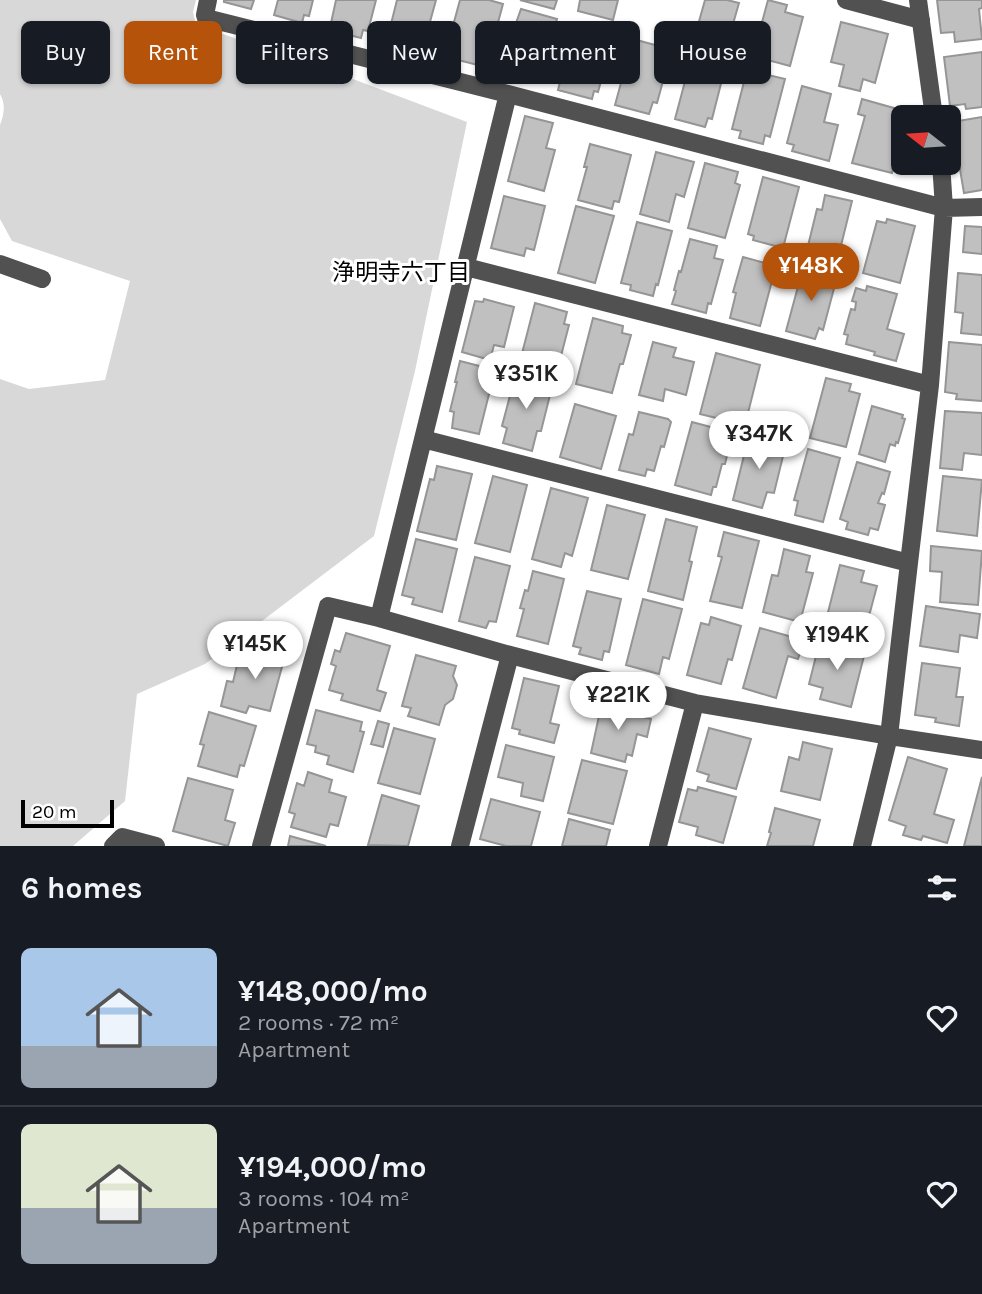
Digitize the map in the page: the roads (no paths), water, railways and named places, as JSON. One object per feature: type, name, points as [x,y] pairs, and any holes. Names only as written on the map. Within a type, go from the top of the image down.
[{"type":"street","points":[[208,0],[206,18],[944,208],[982,208]]},
{"type":"street","points":[[846,0],[921,20]]},
{"type":"street","points":[[918,0],[932,105]]},
{"type":"street","points":[[379,618],[508,94]]},
{"type":"street","points":[[862,846],[889,736],[930,385],[944,208],[942,175]]},
{"type":"street","points":[[0,264],[41,279]]},
{"type":"street","points":[[466,267],[930,385]]},
{"type":"street","points":[[424,439],[909,563]]},
{"type":"street","points":[[261,846],[328,606],[695,703],[982,750]]},
{"type":"street","points":[[460,846],[510,655]]},
{"type":"street","points":[[658,846],[695,703]]},
{"type":"street","points":[[113,846],[122,837],[156,846]]},
{"type":"district","name":"浄明寺六丁目","points":[[401,272]]}]
